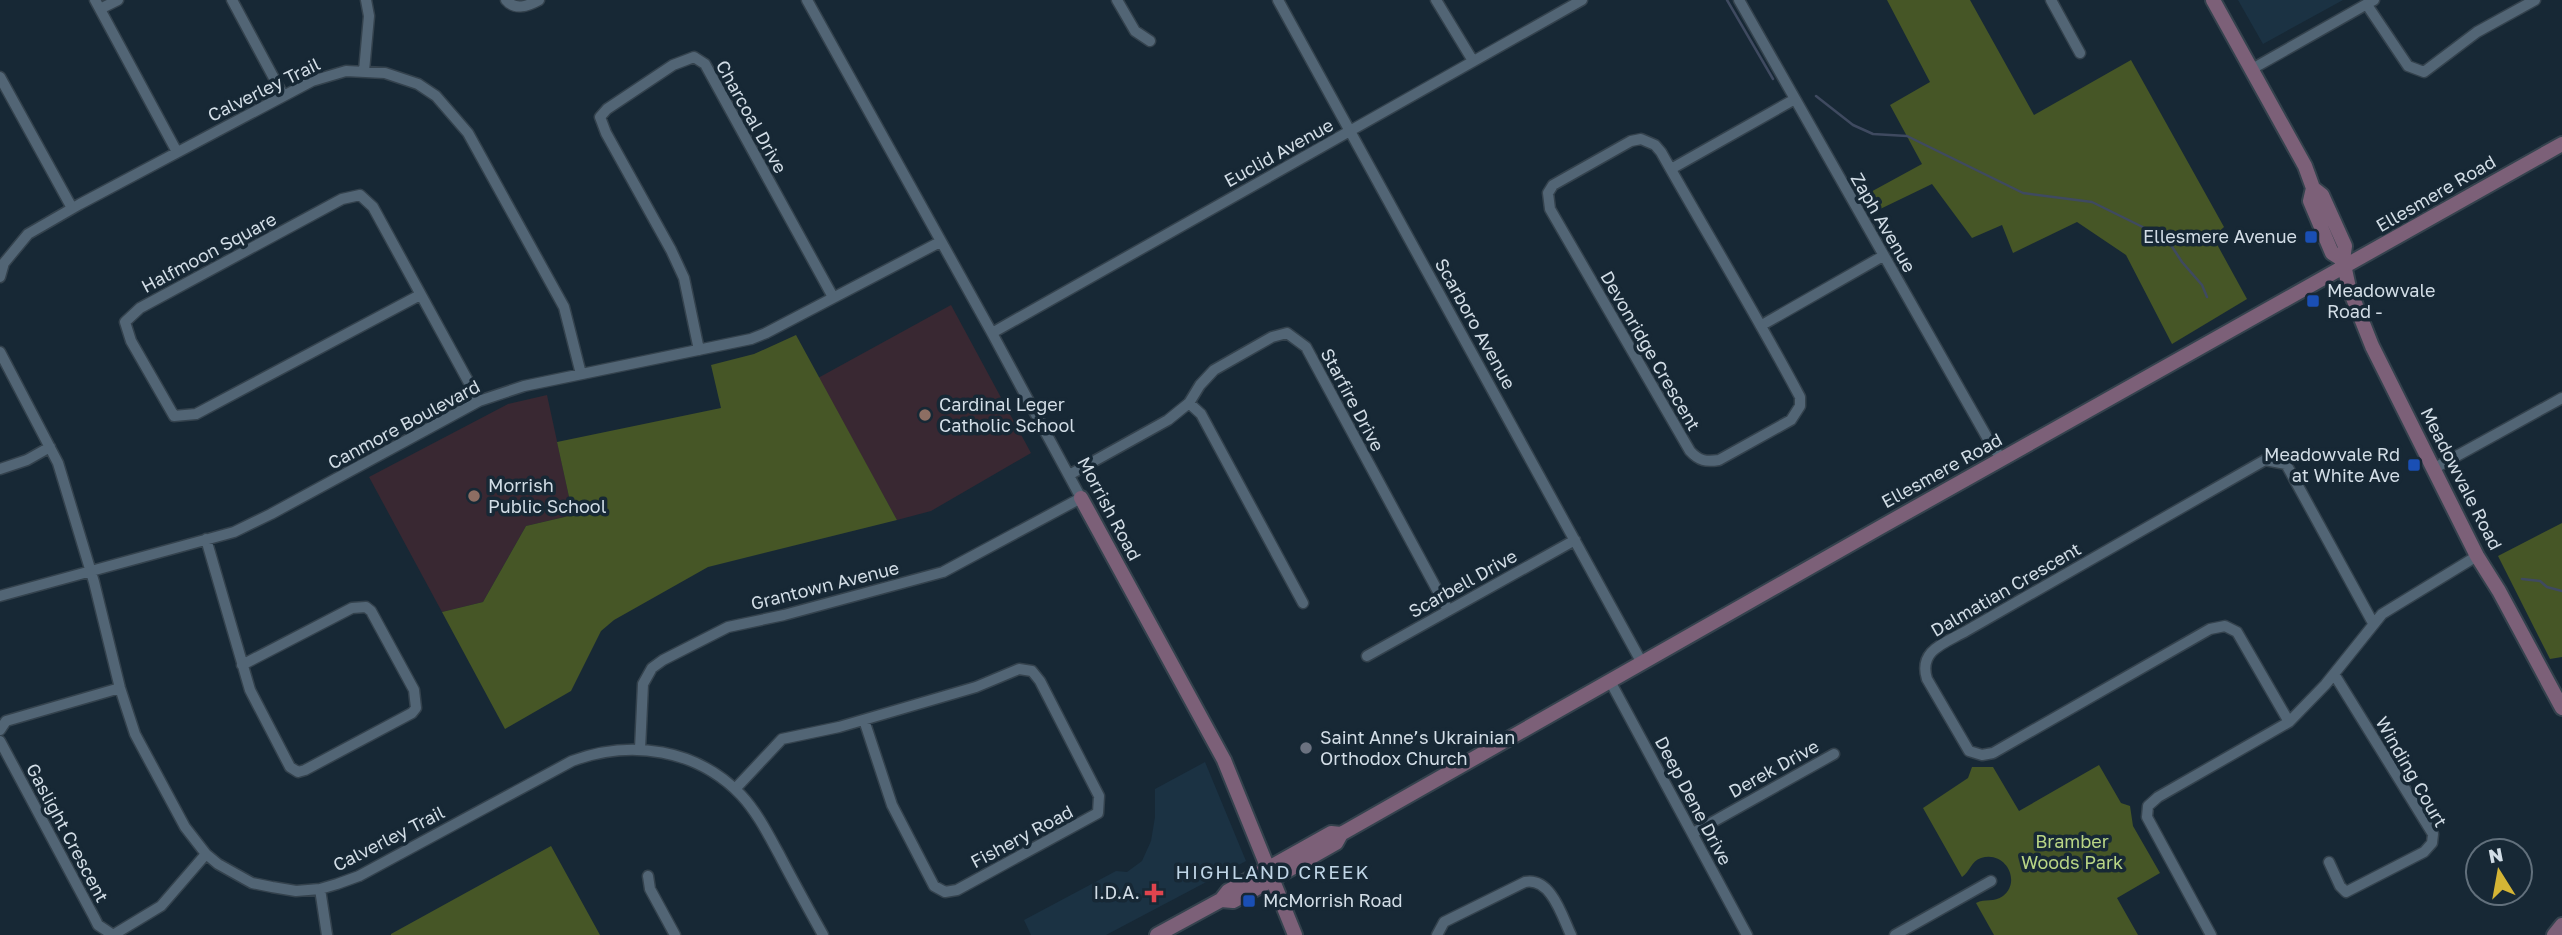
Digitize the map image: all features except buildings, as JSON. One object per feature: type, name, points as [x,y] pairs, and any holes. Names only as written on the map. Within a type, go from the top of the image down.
[{"type":"main road","name":"Meadowvale Road","points":[[2213,0],[2305,166],[2313,188],[2322,195],[2345,246],[2344,263],[2349,288],[2372,346],[2477,556],[2499,591],[2562,708]]},
{"type":"main road","name":"Ellesmere Road","points":[[1157,935],[1221,900],[1233,901],[1270,874],[1336,843],[1341,834],[2344,263],[2562,144]]},
{"type":"main road","name":"Morrish Road","points":[[1080,498],[1224,760],[1295,935]]},
{"type":"main road","points":[[2554,935],[2562,925]]},
{"type":"street","points":[[118,0],[98,5],[177,152]]},
{"type":"street","points":[[232,0],[284,95]]},
{"type":"street","points":[[364,71],[369,16],[366,0]]},
{"type":"street","points":[[506,0],[515,6],[524,6],[540,0]]},
{"type":"street","name":"Morrish Road","points":[[807,0],[900,164],[1080,498]]},
{"type":"street","points":[[1117,0],[1135,31],[1150,41]]},
{"type":"street","name":"Scarboro Avenue","points":[[1279,0],[1642,663]]},
{"type":"street","points":[[1436,0],[1473,61]]},
{"type":"street","name":"Euclid Avenue","points":[[992,333],[1582,0]]},
{"type":"street","name":"Zaph Avenue","points":[[1739,0],[2002,460]]},
{"type":"street","points":[[2051,0],[2080,53]]},
{"type":"street","points":[[2252,69],[2370,2],[2408,66],[2424,72],[2477,32],[2535,0]]},
{"type":"street","name":"Charcoal Drive","points":[[699,350],[684,278],[600,117],[607,108],[673,65],[695,57],[705,64],[833,297]]},
{"type":"street","name":"Calverley Trail","points":[[0,277],[2,263],[27,234],[284,95],[330,74],[364,71],[385,73],[418,84],[445,104],[468,133],[564,307],[581,374]]},
{"type":"street","points":[[0,77],[72,208]]},
{"type":"street","points":[[1671,169],[1796,99]]},
{"type":"street","name":"Devonridge Crescent","points":[[1641,139],[1655,145],[1762,325],[1800,397],[1797,414],[1791,420],[1719,460],[1708,462],[1696,458],[1579,263],[1553,215],[1548,192],[1553,185],[1631,141],[1641,139]]},
{"type":"street","name":"Halfmoon Square","points":[[419,295],[196,414],[174,416],[131,341],[125,322],[152,301],[342,199],[360,195],[373,207],[479,401]]},
{"type":"street","name":"Canmore Boulevard","points":[[0,596],[234,531],[271,514],[479,401],[509,390],[766,333],[940,242]]},
{"type":"street","points":[[1762,325],[1883,256]]},
{"type":"street","name":"Starfire Drive","points":[[1069,475],[1168,420],[1189,403],[1200,385],[1214,370],[1272,337],[1287,333],[1306,347],[1448,610]]},
{"type":"street","name":"Calverley Trail","points":[[0,352],[58,463],[135,734],[185,827],[206,854],[218,864],[253,883],[296,891],[320,889],[359,876],[572,761],[607,751],[640,749],[677,755],[717,776],[734,789],[749,805],[766,831],[822,935]]},
{"type":"street","points":[[2433,469],[2562,398]]},
{"type":"street","points":[[1189,403],[1201,414],[1303,603]]},
{"type":"street","points":[[0,469],[27,460],[50,447]]},
{"type":"street","name":"Dalmatian Crescent","points":[[2289,722],[2238,632],[2225,626],[2210,629],[1993,753],[1976,754],[1969,751],[1927,679],[1925,660],[1931,651],[2265,460],[2286,464],[2374,623]]},
{"type":"street","name":"Grantown Avenue","points":[[640,749],[643,684],[652,668],[663,660],[728,627],[784,615],[943,572],[1080,498]]},
{"type":"street","points":[[206,539],[242,665],[254,701],[290,767],[298,772],[305,770],[412,713],[416,708],[414,691],[371,611],[366,607],[352,608],[242,665]]},
{"type":"street","name":"Scarbell Drive","points":[[1367,656],[1575,540]]},
{"type":"street","points":[[2211,935],[2157,838],[2147,817],[2147,809],[2158,797],[2289,722],[2334,674],[2382,614],[2477,556]]},
{"type":"street","name":"Fishery Road","points":[[734,789],[782,739],[864,720],[976,687],[1019,669],[1032,671],[1040,681],[1099,796],[1098,813],[957,890],[945,892],[933,886],[901,826],[864,720]]},
{"type":"street","name":"Winding Court","points":[[2329,862],[2340,886],[2346,892],[2424,852],[2432,843],[2433,834],[2334,674]]},
{"type":"street","name":"Deep Dene Drive","points":[[1610,681],[1747,935]]},
{"type":"street","points":[[0,730],[6,721],[120,688]]},
{"type":"street","name":"Gaslight Crescent","points":[[0,741],[93,917],[105,932],[113,935],[161,906],[206,854]]},
{"type":"street","name":"Derek Drive","points":[[1693,833],[1834,754]]},
{"type":"street","points":[[648,876],[650,889],[675,935]]},
{"type":"street","points":[[1437,935],[1444,922],[1534,880],[1542,884],[1550,894],[1571,935]]},
{"type":"street","points":[[1895,935],[1991,881]]},
{"type":"street","points":[[320,889],[327,935]]},
{"type":"shaded area","points":[[2238,0],[2343,0],[2263,44]]},
{"type":"shaded area","name":"Cardinal Leger Catholic School","points":[[951,305],[1031,453],[931,511],[897,520],[818,378]]},
{"type":"shaded area","name":"Morrish Public School","points":[[547,395],[573,515],[526,526],[483,602],[442,612],[369,477],[508,404]]},
{"type":"shaded area","points":[[1205,762],[1246,861],[1106,935],[1031,935],[1024,920],[1116,871],[1127,872],[1142,861],[1151,841],[1155,817],[1155,789]]},
{"type":"green space","points":[[1887,0],[1970,0],[2034,115],[2131,60],[2224,227],[2213,237],[2247,299],[2172,344],[2126,255],[2077,222],[2013,253],[2002,225],[1972,238],[1932,184],[1874,212],[1867,194],[1922,164],[1890,105],[1930,82]]},
{"type":"green space","points":[[796,335],[897,520],[708,567],[614,620],[601,631],[571,691],[505,729],[442,612],[483,602],[526,526],[573,515],[557,442],[721,408],[711,365],[754,354]]},
{"type":"green space","points":[[2562,523],[2562,657],[2550,659],[2498,556]]},
{"type":"green space","name":"Bramber Woods Park","points":[[2099,765],[2121,803],[2130,806],[2133,826],[2160,873],[2117,898],[2138,935],[1994,935],[1976,903],[2003,896],[2011,883],[2008,868],[1997,858],[1981,858],[1962,877],[1923,808],[1968,778],[1972,767],[1993,767],[2019,811]]},
{"type":"green space","points":[[551,846],[600,935],[391,935],[391,934]]},
{"type":"waterway","points":[[1727,0],[1773,79]]},
{"type":"waterway","points":[[1816,96],[1853,125],[1873,134],[1907,136],[2023,193],[2092,202],[2167,239],[2202,285],[2207,297]]},
{"type":"waterway","points":[[2522,579],[2540,581],[2547,587],[2562,591]]},
{"type":"place","name":"Ellesmere Avenue","points":[[2311,237]]},
{"type":"place","name":"Meadowvale Road -","points":[[2313,301]]},
{"type":"place","name":"Cardinal Leger Catholic School","points":[[925,415]]},
{"type":"place","name":"Meadowvale Rd at White Ave","points":[[2414,465]]},
{"type":"place","name":"Morrish Public School","points":[[474,496]]},
{"type":"place","name":"Saint Anne’s Ukrainian Orthodox Church","points":[[1306,748]]},
{"type":"place","name":"I.D.A.","points":[[1154,893]]},
{"type":"place","name":"McMorrish Road","points":[[1249,901]]},
{"type":"district","name":"HIGHLAND CREEK","points":[[1273,872]]}]
